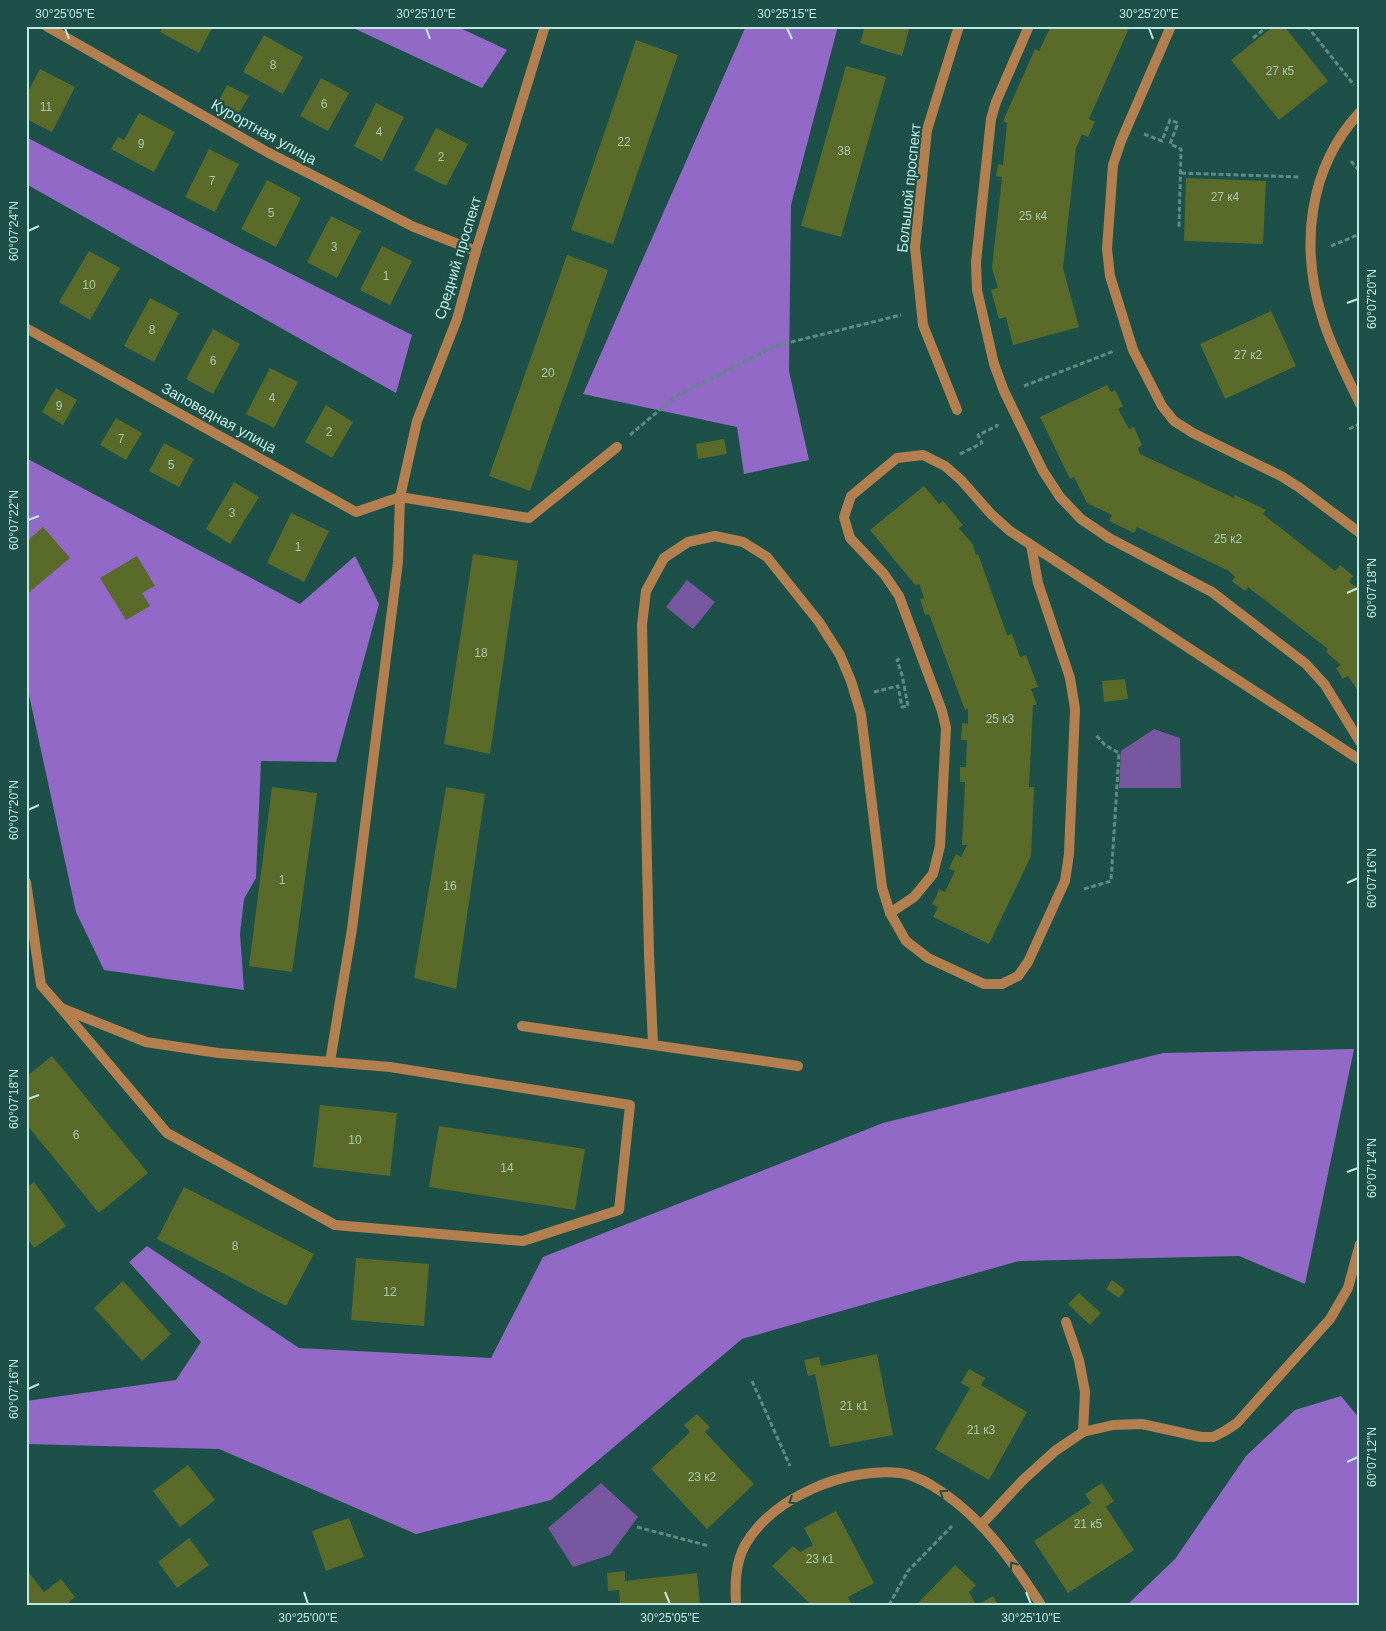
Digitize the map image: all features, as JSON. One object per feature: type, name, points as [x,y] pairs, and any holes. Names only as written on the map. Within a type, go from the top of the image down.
[{"type":"street","name":"Курортная улица","points":[[46,26],[267,152],[414,227],[476,250]]},
{"type":"street","name":"Средний проспект","points":[[330,1062],[352,929],[398,562],[400,497],[417,422],[457,319],[476,250],[545,26]]},
{"type":"street","name":"Большой проспект","points":[[957,410],[923,325],[915,247],[927,130],[959,26]]},
{"type":"street","points":[[1030,26],[996,102],[991,119],[976,262],[977,290],[994,364],[1004,391],[1043,471],[1060,497],[1081,519],[1109,538],[1212,592],[1306,664],[1325,685],[1360,742]]},
{"type":"street","points":[[1171,26],[1121,141],[1113,165],[1107,248],[1110,276],[1133,350],[1162,406],[1174,421],[1193,434],[1280,476],[1300,488],[1360,533]]},
{"type":"street","points":[[1360,112],[1338,140],[1320,178],[1312,211],[1310,249],[1314,287],[1322,318],[1360,404]]},
{"type":"street","name":"Заповедная улица","points":[[26,328],[356,512],[400,497]]},
{"type":"street","points":[[400,497],[529,518],[617,447]]},
{"type":"street","points":[[890,913],[914,897],[933,874],[940,846],[946,728],[942,711],[899,596],[884,574],[850,538],[844,517],[851,496],[897,458],[923,454],[945,466],[1010,531],[1360,760]]},
{"type":"street","points":[[653,1044],[642,624],[646,591],[664,558],[688,542],[715,536],[744,542],[767,557],[819,622],[840,655],[851,681],[861,714],[882,887],[890,913],[906,941],[928,958],[984,984],[1002,984],[1018,976],[1028,962],[1065,881],[1069,854],[1075,708],[1070,678],[1038,583],[1031,544]]},
{"type":"street","points":[[26,882],[41,985],[167,1133],[335,1225],[523,1241],[619,1210],[630,1105],[390,1067],[218,1053],[146,1042],[61,1008]]},
{"type":"street","points":[[522,1026],[798,1066]]},
{"type":"street","points":[[981,1525],[1023,1480],[1055,1451],[1083,1432],[1113,1425],[1142,1424],[1200,1437],[1213,1437],[1225,1432],[1237,1422],[1330,1319],[1348,1288],[1360,1244]]},
{"type":"street","points":[[1066,1322],[1079,1360],[1085,1392],[1083,1432]]},
{"type":"street","points":[[736,1605],[736,1572],[744,1546],[761,1524],[785,1504],[809,1490],[837,1479],[868,1472],[901,1473],[930,1484],[957,1502],[998,1544],[1041,1605]]},
{"type":"path","points":[[1253,38],[1268,26]]},
{"type":"path","points":[[1307,26],[1354,85]]},
{"type":"path","points":[[1143,134],[1162,141],[1170,120],[1178,123],[1170,144],[1181,148],[1178,228]]},
{"type":"path","points":[[1350,160],[1360,172]]},
{"type":"path","points":[[1181,173],[1300,177]]},
{"type":"path","points":[[1329,247],[1360,234]]},
{"type":"path","points":[[617,447],[675,396],[776,346],[921,310]]},
{"type":"path","points":[[1017,389],[1116,350]]},
{"type":"path","points":[[1348,430],[1360,424]]},
{"type":"path","points":[[879,691],[898,686],[902,707],[908,706],[897,660],[905,657]]},
{"type":"path","points":[[1059,893],[1075,892],[1112,881],[1119,753],[1105,745],[1094,734],[1088,719],[1075,708]]},
{"type":"path","points":[[752,1382],[790,1466]]},
{"type":"path","points":[[889,1605],[908,1571],[967,1512]]},
{"type":"path","points":[[637,1527],[709,1546]]},
{"type":"shaded area","points":[[349,26],[456,26],[507,50],[482,88]]},
{"type":"shaded area","points":[[746,26],[838,26],[791,205],[789,371],[809,460],[744,474],[737,427],[583,394]]},
{"type":"shaded area","points":[[26,137],[412,335],[396,393],[26,184]]},
{"type":"shaded area","points":[[26,458],[300,604],[355,556],[379,604],[336,762],[261,761],[256,878],[244,899],[240,934],[244,990],[104,970],[76,912],[26,681]]},
{"type":"shaded area","points":[[687,580],[715,602],[693,629],[666,607]]},
{"type":"shaded area","points":[[1154,729],[1180,738],[1181,788],[1119,788],[1121,751]]},
{"type":"shaded area","points":[[1354,1049],[1305,1284],[1239,1256],[1019,1261],[742,1339],[551,1500],[416,1534],[219,1449],[26,1444],[26,1401],[176,1380],[201,1342],[129,1262],[147,1246],[299,1348],[491,1358],[543,1257],[883,1123],[1163,1053]]},
{"type":"shaded area","points":[[1341,1396],[1360,1419],[1360,1605],[1127,1605],[1175,1559],[1246,1456],[1295,1410]]},
{"type":"shaded area","points":[[601,1483],[638,1517],[610,1555],[573,1567],[548,1528]]},
{"type":"building","points":[[163,26],[213,26],[199,53],[160,32]]},
{"type":"building","points":[[865,26],[910,26],[902,56],[860,43]]},
{"type":"building","points":[[1051,26],[1130,26],[1089,119],[1095,122],[1088,137],[1082,134],[1076,148],[1063,268],[1079,327],[1013,345],[1006,317],[999,319],[991,290],[998,288],[992,268],[1002,177],[996,176],[998,164],[1003,165],[1007,123],[1003,121],[1035,49],[1039,51]]},
{"type":"building","points":[[1274,26],[1284,26],[1328,81],[1279,120],[1231,60]]},
{"type":"building","points":[[264,35],[303,57],[283,94],[243,72]]},
{"type":"building","points":[[636,40],[678,55],[613,244],[571,230]]},
{"type":"building","points":[[846,66],[886,77],[841,237],[801,226]]},
{"type":"building","points":[[40,69],[75,87],[52,132],[26,119],[26,95]]},
{"type":"building","points":[[321,78],[349,93],[328,131],[300,116]]},
{"type":"building","points":[[227,85],[249,96],[239,113],[218,102]]},
{"type":"building","points":[[376,103],[404,117],[382,161],[354,146]]},
{"type":"building","points":[[139,113],[175,132],[154,172],[111,149],[118,137],[124,140]]},
{"type":"building","points":[[436,128],[468,144],[446,186],[414,170]]},
{"type":"building","points":[[209,149],[239,164],[215,212],[185,197]]},
{"type":"building","points":[[1186,178],[1266,181],[1263,244],[1184,241]]},
{"type":"building","points":[[267,180],[301,198],[276,247],[241,229]]},
{"type":"building","points":[[331,216],[361,231],[337,278],[307,262]]},
{"type":"building","points":[[382,246],[412,261],[390,305],[360,290]]},
{"type":"building","points":[[89,251],[120,268],[90,320],[59,302]]},
{"type":"building","points":[[567,255],[608,270],[530,491],[489,476]]},
{"type":"building","points":[[150,298],[179,313],[154,362],[124,346]]},
{"type":"building","points":[[1271,311],[1296,366],[1225,399],[1200,344]]},
{"type":"building","points":[[213,329],[240,344],[213,394],[186,379]]},
{"type":"building","points":[[270,368],[298,382],[274,428],[246,414]]},
{"type":"building","points":[[1107,385],[1111,392],[1115,390],[1123,406],[1118,409],[1129,429],[1134,427],[1142,445],[1138,448],[1140,454],[1234,498],[1235,495],[1266,510],[1263,514],[1335,571],[1340,565],[1353,576],[1349,582],[1360,590],[1360,694],[1348,676],[1343,679],[1336,668],[1341,665],[1326,652],[1328,649],[1248,587],[1245,591],[1232,581],[1235,577],[1229,571],[1137,527],[1134,533],[1109,521],[1112,515],[1087,503],[1074,477],[1070,479],[1040,417]]},
{"type":"building","points":[[56,388],[77,400],[63,425],[42,412]]},
{"type":"building","points":[[326,405],[353,422],[332,458],[305,442]]},
{"type":"building","points":[[116,418],[142,433],[126,460],[100,445]]},
{"type":"building","points":[[724,439],[727,454],[698,459],[696,444]]},
{"type":"building","points":[[164,443],[194,459],[179,487],[149,471]]},
{"type":"building","points":[[234,482],[259,497],[230,544],[206,529]]},
{"type":"building","points":[[924,486],[939,504],[943,501],[963,525],[959,528],[973,545],[976,555],[978,554],[1007,635],[1012,634],[1020,657],[1026,655],[1038,687],[1031,689],[1037,705],[1033,705],[1029,787],[1034,787],[1031,856],[989,944],[933,917],[938,907],[932,904],[939,889],[945,892],[955,871],[949,869],[952,862],[956,854],[961,857],[967,845],[962,845],[965,782],[960,782],[960,767],[966,767],[967,740],[961,740],[962,723],[968,724],[968,709],[965,710],[929,614],[925,615],[920,599],[924,598],[919,583],[916,586],[870,530]]},
{"type":"building","points":[[291,513],[329,531],[304,582],[267,563]]},
{"type":"building","points":[[43,527],[70,558],[26,595],[26,542]]},
{"type":"building","points":[[473,554],[518,561],[490,754],[444,744]]},
{"type":"building","points":[[137,556],[155,586],[142,593],[150,606],[126,620],[100,578]]},
{"type":"building","points":[[1125,679],[1128,699],[1104,702],[1102,681]]},
{"type":"building","points":[[272,787],[317,793],[292,972],[249,966]]},
{"type":"building","points":[[446,787],[485,794],[456,989],[414,978]]},
{"type":"building","points":[[52,1056],[148,1173],[99,1213],[26,1124],[26,1077]]},
{"type":"building","points":[[320,1105],[397,1113],[390,1176],[313,1167]]},
{"type":"building","points":[[439,1126],[585,1149],[575,1210],[429,1187]]},
{"type":"building","points":[[34,1182],[66,1226],[34,1248],[26,1237],[26,1188]]},
{"type":"building","points":[[184,1187],[314,1254],[286,1306],[157,1239]]},
{"type":"building","points":[[356,1258],[429,1264],[424,1326],[351,1320]]},
{"type":"building","points":[[1112,1280],[1125,1290],[1119,1298],[1106,1289]]},
{"type":"building","points":[[123,1281],[171,1334],[142,1361],[94,1308]]},
{"type":"building","points":[[1079,1293],[1101,1313],[1090,1325],[1068,1304]]},
{"type":"building","points":[[877,1354],[893,1435],[830,1447],[815,1374],[808,1376],[804,1360],[819,1357],[821,1366]]},
{"type":"building","points":[[969,1369],[985,1378],[981,1385],[1027,1412],[989,1480],[935,1449],[970,1388],[961,1383]]},
{"type":"building","points":[[697,1414],[710,1427],[705,1432],[754,1484],[707,1529],[651,1469],[690,1432],[684,1425]]},
{"type":"building","points":[[188,1465],[215,1500],[180,1527],[153,1491]]},
{"type":"building","points":[[1102,1483],[1114,1501],[1106,1507],[1134,1550],[1068,1593],[1034,1541],[1091,1503],[1085,1494]]},
{"type":"building","points":[[836,1511],[874,1583],[848,1597],[852,1605],[811,1605],[772,1566],[793,1546],[800,1552],[813,1545],[804,1528]]},
{"type":"building","points":[[349,1518],[364,1557],[326,1571],[312,1531]]},
{"type":"building","points":[[189,1538],[209,1565],[177,1588],[158,1562]]},
{"type":"building","points":[[955,1565],[976,1585],[969,1592],[976,1605],[916,1605]]},
{"type":"building","points":[[26,1569],[44,1592],[61,1579],[75,1597],[66,1605],[26,1605]]},
{"type":"building","points":[[625,1571],[625,1581],[697,1573],[700,1605],[620,1605],[619,1590],[608,1591],[607,1573]]},
{"type":"building","points":[[993,1596],[998,1605],[977,1605]]}]
